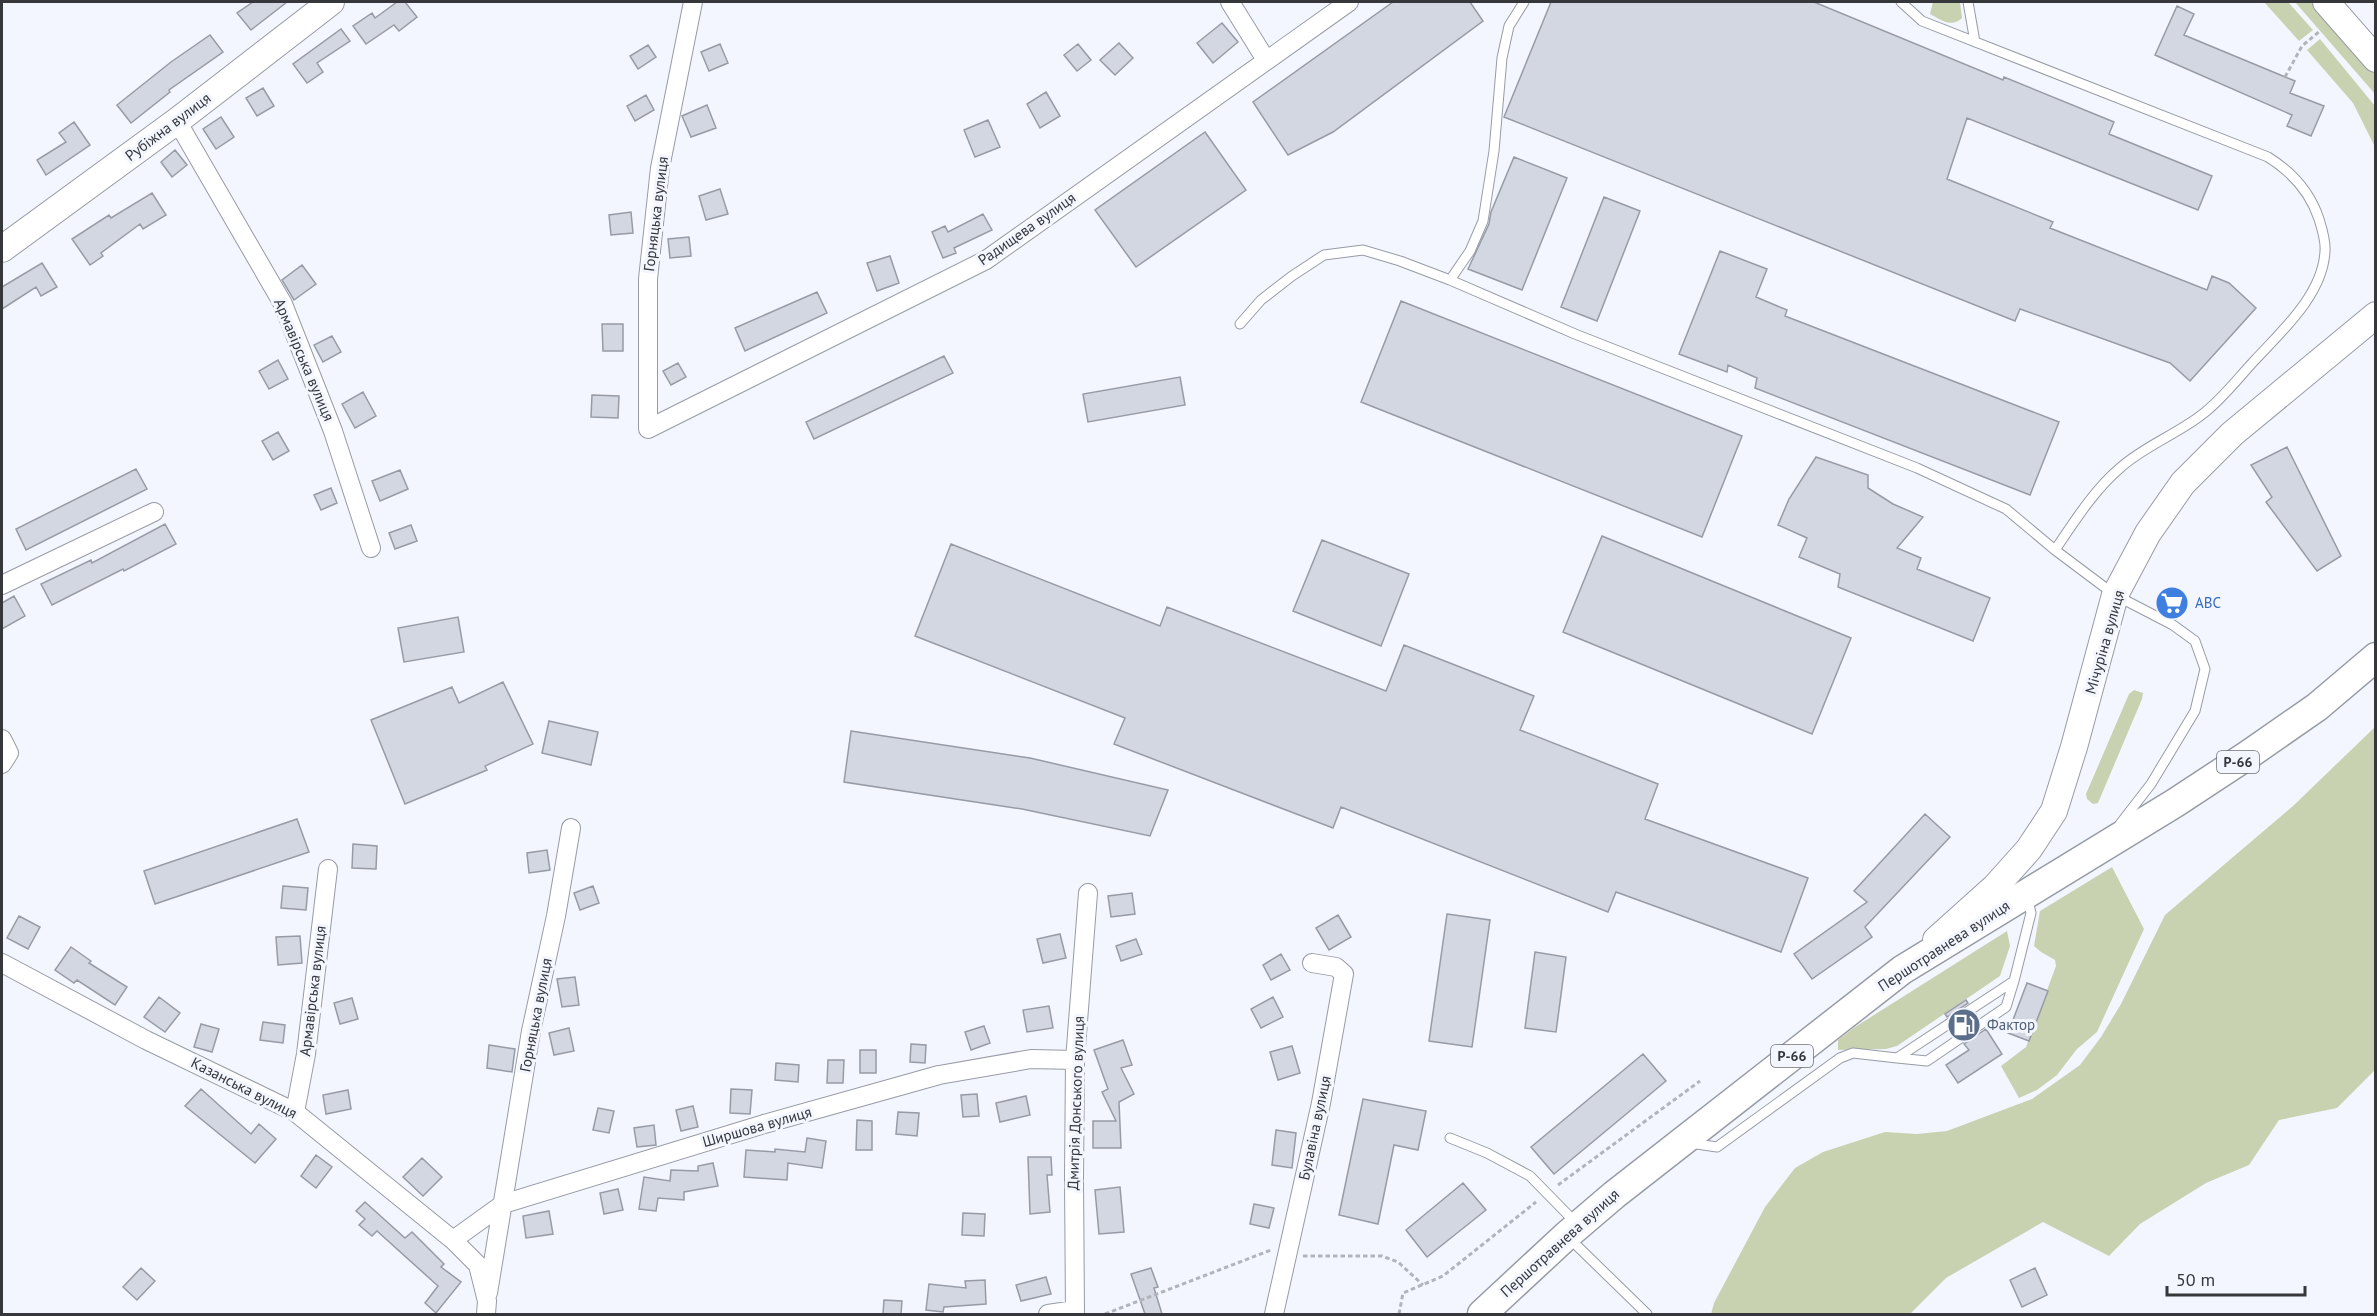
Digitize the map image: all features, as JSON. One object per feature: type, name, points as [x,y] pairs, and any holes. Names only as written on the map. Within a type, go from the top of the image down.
[{"type":"main road","name":"Першотравнева вулиця","points":[[1482,1314],[1572,1231],[1681,1142],[1902,970],[2175,803],[2318,707],[2376,657]]},
{"type":"street","name":"Рубіжна вулиця","points":[[2,249],[177,121],[331,2]]},
{"type":"street","name":"Горняцька вулиця","points":[[648,429],[648,279],[660,168],[693,2]]},
{"type":"street","points":[[1230,2],[1266,60]]},
{"type":"street","name":"Радищева вулиця","points":[[648,429],[986,260],[1349,2]]},
{"type":"street","points":[[2326,2],[2376,59]]},
{"type":"street","name":"Армавірська вулиця","points":[[177,121],[282,304],[333,430],[371,548]]},
{"type":"street","name":"Мічуріна вулиця","points":[[1902,970],[1995,886],[2029,849],[2054,811],[2074,747],[2115,595],[2148,533],[2184,483],[2232,434],[2376,315]]},
{"type":"street","points":[[2,585],[154,512]]},
{"type":"street","points":[[2,739],[9,753],[2,764]]},
{"type":"street","name":"Горняцька вулиця","points":[[486,1308],[531,1031],[556,915],[571,828]]},
{"type":"street","name":"Армавірська вулиця","points":[[296,1112],[306,1054],[328,869]]},
{"type":"street","name":"Дмитрія Донського вулиця","points":[[1075,1312],[1075,1060],[1089,893]]},
{"type":"street","name":"Казанська вулиця","points":[[2,963],[147,1040],[296,1112],[453,1240],[478,1265],[486,1308]]},
{"type":"street","name":"Булавіна вулиця","points":[[1274,1314],[1321,1103],[1344,974],[1336,967],[1312,963]]},
{"type":"street","name":"Ширшова вулиця","points":[[453,1240],[503,1204],[764,1124],[939,1075],[1031,1059],[1075,1060]]},
{"type":"street","points":[[1048,1314],[1075,1312]]},
{"type":"lane","points":[[1450,280],[1470,251],[1483,221],[1494,151],[1502,58],[1509,26],[1524,2]]},
{"type":"lane","points":[[1901,2],[1922,21],[2268,157],[2287,169],[2314,206],[2325,249],[2322,268],[2312,293],[2284,329],[2206,411],[2176,434],[2121,467],[2081,513],[2055,550]]},
{"type":"lane","points":[[1968,2],[1975,42]]},
{"type":"lane","points":[[1240,324],[1261,300],[1324,255],[1363,250],[1450,280],[1575,334],[1917,468],[2006,509],[2055,550],[2115,595],[2173,625],[2195,641],[2205,669],[2195,711],[2151,784],[2123,821],[2092,854]]},
{"type":"lane","points":[[1681,1142],[1717,1147],[1840,1058],[1853,1053],[1927,1060],[2006,1007],[2031,914],[2026,894]]},
{"type":"lane","points":[[1897,1058],[2014,981]]},
{"type":"lane","points":[[1450,1138],[1470,1145],[1514,1167],[1530,1176],[1548,1192],[1572,1231],[1647,1314]]},
{"type":"path","points":[[2285,76],[2302,46],[2320,32]]},
{"type":"path","points":[[1399,1314],[1403,1293],[1443,1276],[1548,1192],[1700,1081]]},
{"type":"path","points":[[1105,1314],[1289,1246],[1300,1256],[1382,1256],[1398,1262],[1423,1285]]},
{"type":"green space","points":[[1933,2],[1960,2],[1962,18],[1950,23],[1938,19],[1930,14]]},
{"type":"green space","points":[[2264,2],[2288,2],[2313,30],[2299,41]]},
{"type":"green space","points":[[2295,2],[2313,2],[2375,73],[2375,94]]},
{"type":"green space","points":[[2320,39],[2375,106],[2375,147],[2353,103],[2307,50]]},
{"type":"green space","points":[[2134,690],[2143,693],[2142,699],[2098,803],[2093,804],[2087,799],[2086,794],[2129,694]]},
{"type":"green space","points":[[2375,727],[2375,1070],[2337,1108],[2279,1120],[2249,1165],[2206,1183],[2140,1224],[2109,1256],[2043,1222],[1946,1278],[1910,1314],[1711,1314],[1714,1303],[1765,1207],[1795,1168],[1823,1152],[1885,1132],[1917,1134],[1947,1131],[2032,1099],[2080,1065],[2101,1037],[2121,1004],[2165,915],[2293,806]]},
{"type":"green space","points":[[2112,867],[2144,929],[2097,1032],[2077,1049],[2057,1075],[2037,1090],[2019,1098],[2001,1066],[2026,1047],[2056,966],[2055,960],[2034,946],[2040,911]]},
{"type":"green space","points":[[2007,931],[2010,946],[2000,976],[1897,1046],[1886,1049],[1838,1050],[1838,1040],[1855,1027]]},
{"type":"building","points":[[253,2],[287,2],[251,30],[237,13]]},
{"type":"building","points":[[397,2],[405,2],[417,17],[399,31],[394,25],[366,44],[353,26],[372,13],[375,18]]},
{"type":"building","points":[[1393,2],[1470,2],[1483,21],[1333,132],[1288,155],[1253,102]]},
{"type":"building","points":[[1551,2],[1814,2],[2003,80],[2004,77],[2114,122],[2109,134],[2212,176],[2198,210],[1967,118],[1947,179],[2053,222],[2050,228],[2207,290],[2212,276],[2229,283],[2256,308],[2190,381],[2170,363],[2020,309],[2015,321],[1504,117]]},
{"type":"building","points":[[2177,6],[2194,14],[2184,35],[2295,81],[2290,93],[2324,106],[2311,136],[2287,126],[2292,115],[2155,55]]},
{"type":"building","points":[[1222,23],[1238,42],[1213,63],[1197,43]]},
{"type":"building","points":[[341,29],[350,41],[317,63],[323,72],[307,83],[293,64]]},
{"type":"building","points":[[210,35],[223,52],[169,90],[170,92],[131,123],[117,105],[171,62]]},
{"type":"building","points":[[1119,43],[1133,58],[1115,75],[1100,60]]},
{"type":"building","points":[[720,44],[728,63],[709,71],[701,52]]},
{"type":"building","points":[[1078,44],[1091,60],[1077,71],[1064,55]]},
{"type":"building","points":[[648,45],[656,57],[638,69],[630,56]]},
{"type":"building","points":[[263,88],[274,106],[257,116],[246,98]]},
{"type":"building","points":[[1046,92],[1060,116],[1040,128],[1027,104]]},
{"type":"building","points":[[646,95],[654,110],[635,121],[627,106]]},
{"type":"building","points":[[707,105],[716,128],[691,137],[682,116]]},
{"type":"building","points":[[221,117],[234,137],[216,149],[203,129]]},
{"type":"building","points":[[988,120],[1000,147],[975,157],[964,130]]},
{"type":"building","points":[[74,122],[90,145],[46,175],[37,160],[66,142],[59,133]]},
{"type":"building","points":[[1205,132],[1246,190],[1136,267],[1095,210]]},
{"type":"building","points":[[175,150],[187,165],[172,177],[161,162]]},
{"type":"building","points":[[1514,157],[1567,178],[1522,290],[1468,269],[1489,224],[1491,212]]},
{"type":"building","points":[[720,189],[728,214],[706,220],[699,196]]},
{"type":"building","points":[[152,193],[166,215],[143,229],[140,224],[101,253],[103,256],[90,265],[72,239],[109,215],[111,218]]},
{"type":"building","points":[[1604,197],[1640,211],[1597,321],[1561,307]]},
{"type":"building","points":[[631,212],[633,233],[611,235],[609,215]]},
{"type":"building","points":[[983,214],[992,230],[954,248],[956,253],[943,258],[932,232],[945,226],[948,232]]},
{"type":"building","points":[[689,237],[691,256],[670,258],[668,239]]},
{"type":"building","points":[[1720,251],[1767,269],[1756,297],[1787,310],[1785,316],[2059,422],[2030,495],[1755,388],[1757,378],[1728,365],[1727,372],[1679,354]]},
{"type":"building","points":[[890,256],[899,283],[877,291],[867,263]]},
{"type":"building","points":[[42,263],[57,287],[41,296],[36,287],[2,309],[2,287]]},
{"type":"building","points":[[302,265],[316,284],[294,300],[282,280]]},
{"type":"building","points":[[817,292],[827,313],[745,351],[735,328]]},
{"type":"building","points":[[1401,301],[1742,436],[1702,537],[1361,402]]},
{"type":"building","points":[[602,324],[623,324],[623,351],[603,351]]},
{"type":"building","points":[[332,336],[341,352],[323,362],[314,345]]},
{"type":"building","points":[[944,356],[953,373],[814,439],[806,422]]},
{"type":"building","points":[[278,360],[288,379],[269,389],[259,371]]},
{"type":"building","points":[[678,363],[686,377],[671,385],[663,371]]},
{"type":"building","points":[[1180,377],[1185,405],[1088,422],[1083,394]]},
{"type":"building","points":[[363,392],[376,416],[355,428],[342,404]]},
{"type":"building","points":[[592,395],[619,396],[618,418],[591,417]]},
{"type":"building","points":[[278,432],[289,451],[273,460],[262,441]]},
{"type":"building","points":[[2287,447],[2341,556],[2317,571],[2266,502],[2272,497],[2251,465]]},
{"type":"building","points":[[1816,457],[1868,475],[1868,488],[1893,504],[1923,517],[1897,548],[1921,558],[1917,569],[1990,598],[1973,641],[1838,587],[1840,574],[1799,557],[1807,538],[1778,525],[1789,499]]},
{"type":"building","points":[[136,469],[147,489],[26,550],[16,529]]},
{"type":"building","points":[[400,470],[408,489],[380,501],[372,481]]},
{"type":"building","points":[[331,488],[337,503],[321,510],[314,495]]},
{"type":"building","points":[[165,524],[176,544],[52,605],[41,584],[91,560],[92,563]]},
{"type":"building","points":[[411,525],[417,541],[395,549],[389,533]]},
{"type":"building","points":[[1602,536],[1851,638],[1812,734],[1563,632]]},
{"type":"building","points":[[1322,540],[1409,574],[1381,646],[1293,611]]},
{"type":"building","points":[[951,544],[1160,626],[1167,607],[1386,691],[1404,645],[1534,696],[1520,730],[1658,784],[1645,819],[1808,878],[1781,952],[1616,892],[1608,912],[1341,807],[1333,828],[1114,744],[1125,718],[915,636]]},
{"type":"building","points":[[14,596],[25,616],[2,629],[2,603]]},
{"type":"building","points":[[458,617],[464,652],[404,662],[398,628]]},
{"type":"building","points":[[503,682],[533,744],[485,766],[487,770],[405,804],[371,720],[452,687],[459,703]]},
{"type":"building","points":[[549,721],[598,732],[591,765],[542,753]]},
{"type":"building","points":[[851,731],[1030,758],[1168,790],[1150,836],[1022,809],[844,782]]},
{"type":"building","points":[[1925,814],[1950,837],[1865,927],[1872,937],[1812,979],[1794,954],[1867,902],[1854,891]]},
{"type":"building","points":[[297,819],[309,852],[155,904],[144,871]]},
{"type":"building","points":[[353,844],[377,846],[376,869],[352,868]]},
{"type":"building","points":[[547,850],[550,870],[529,873],[527,853]]},
{"type":"building","points":[[283,886],[308,888],[306,910],[281,908]]},
{"type":"building","points":[[593,886],[599,903],[580,910],[574,893]]},
{"type":"building","points":[[1132,893],[1135,914],[1111,917],[1108,896]]},
{"type":"building","points":[[1447,914],[1490,920],[1472,1047],[1429,1041]]},
{"type":"building","points":[[1338,915],[1351,937],[1329,950],[1316,928]]},
{"type":"building","points":[[19,916],[40,927],[28,949],[7,938]]},
{"type":"building","points":[[1060,934],[1066,958],[1043,963],[1037,939]]},
{"type":"building","points":[[300,936],[302,963],[278,965],[276,937]]},
{"type":"building","points":[[1136,939],[1142,954],[1121,961],[1116,946]]},
{"type":"building","points":[[71,947],[91,961],[89,963],[127,987],[115,1005],[77,980],[74,983],[55,970]]},
{"type":"building","points":[[1535,952],[1566,957],[1556,1032],[1525,1028]]},
{"type":"building","points":[[1281,954],[1290,970],[1271,980],[1263,965]]},
{"type":"building","points":[[575,977],[579,1005],[562,1007],[557,979]]},
{"type":"building","points":[[2027,983],[2048,991],[2029,1041],[2008,1033]]},
{"type":"building","points":[[159,997],[180,1013],[165,1032],[144,1017]]},
{"type":"building","points":[[1273,997],[1283,1017],[1261,1028],[1251,1009]]},
{"type":"building","points":[[352,998],[358,1019],[340,1024],[334,1003]]},
{"type":"building","points":[[1966,1000],[1968,1003],[1947,1017],[1945,1014]]},
{"type":"building","points":[[1049,1006],[1053,1028],[1027,1032],[1023,1010]]},
{"type":"building","points":[[1976,1014],[1978,1018],[1957,1032],[1954,1028]]},
{"type":"building","points":[[263,1022],[285,1025],[283,1043],[260,1040]]},
{"type":"building","points":[[201,1024],[219,1029],[212,1052],[194,1047]]},
{"type":"building","points":[[984,1026],[990,1043],[971,1050],[965,1032]]},
{"type":"building","points":[[569,1028],[574,1051],[554,1055],[549,1033]]},
{"type":"building","points":[[1986,1029],[2002,1054],[1958,1083],[1946,1065],[1969,1050],[1964,1044]]},
{"type":"building","points":[[1123,1040],[1132,1065],[1121,1068],[1134,1094],[1119,1102],[1121,1148],[1093,1148],[1093,1121],[1116,1121],[1102,1092],[1108,1089],[1094,1050]]},
{"type":"building","points":[[911,1044],[926,1045],[925,1063],[910,1062]]},
{"type":"building","points":[[489,1045],[515,1049],[512,1072],[487,1068]]},
{"type":"building","points":[[1292,1046],[1300,1073],[1278,1080],[1270,1052]]},
{"type":"building","points":[[860,1050],[876,1050],[876,1073],[860,1073]]},
{"type":"building","points":[[1643,1054],[1666,1081],[1554,1174],[1531,1147]]},
{"type":"building","points":[[828,1060],[844,1060],[843,1083],[827,1083]]},
{"type":"building","points":[[776,1063],[799,1065],[798,1082],[775,1080]]},
{"type":"building","points":[[201,1089],[251,1134],[259,1124],[276,1139],[255,1163],[185,1106]]},
{"type":"building","points":[[731,1089],[752,1090],[750,1114],[730,1113]]},
{"type":"building","points":[[348,1090],[351,1109],[326,1114],[323,1095]]},
{"type":"building","points":[[977,1094],[979,1116],[963,1117],[961,1095]]},
{"type":"building","points":[[1026,1096],[1030,1115],[1000,1122],[996,1103]]},
{"type":"building","points":[[1363,1099],[1426,1111],[1418,1150],[1394,1145],[1378,1224],[1339,1215]]},
{"type":"building","points":[[693,1106],[698,1127],[681,1131],[676,1110]]},
{"type":"building","points":[[598,1108],[614,1111],[609,1133],[593,1130]]},
{"type":"building","points":[[898,1112],[919,1113],[917,1136],[896,1134]]},
{"type":"building","points":[[857,1120],[872,1121],[872,1150],[856,1150]]},
{"type":"building","points":[[654,1125],[656,1145],[637,1147],[634,1128]]},
{"type":"building","points":[[1276,1130],[1296,1133],[1292,1168],[1272,1165]]},
{"type":"building","points":[[807,1138],[826,1141],[822,1168],[788,1163],[787,1180],[744,1177],[746,1150],[775,1152],[775,1149],[805,1152]]},
{"type":"building","points":[[316,1155],[332,1167],[316,1188],[301,1176]]},
{"type":"building","points":[[1028,1157],[1051,1157],[1052,1175],[1047,1175],[1050,1212],[1030,1214]]},
{"type":"building","points":[[422,1158],[442,1177],[423,1196],[403,1177]]},
{"type":"building","points":[[713,1163],[718,1186],[684,1192],[684,1200],[658,1198],[656,1211],[639,1209],[644,1177],[670,1181],[671,1170],[698,1171],[698,1166]]},
{"type":"building","points":[[1463,1183],[1486,1210],[1427,1257],[1406,1230]]},
{"type":"building","points":[[1120,1187],[1124,1232],[1099,1234],[1095,1190]]},
{"type":"building","points":[[618,1189],[623,1210],[604,1214],[600,1193]]},
{"type":"building","points":[[365,1202],[405,1238],[412,1232],[444,1264],[441,1267],[461,1282],[436,1313],[425,1303],[438,1286],[377,1231],[372,1236],[359,1225],[365,1219],[356,1211]]},
{"type":"building","points":[[1254,1204],[1274,1208],[1269,1228],[1250,1224]]},
{"type":"building","points":[[549,1211],[553,1234],[526,1238],[523,1216]]},
{"type":"building","points":[[963,1213],[985,1214],[984,1236],[962,1235]]},
{"type":"building","points":[[141,1268],[155,1281],[137,1300],[123,1287]]},
{"type":"building","points":[[1151,1268],[1158,1287],[1154,1288],[1162,1314],[1145,1314],[1131,1274]]},
{"type":"building","points":[[2035,1268],[2047,1295],[2022,1307],[2010,1280]]},
{"type":"building","points":[[1046,1277],[1051,1294],[1021,1301],[1016,1285]]},
{"type":"building","points":[[985,1280],[986,1304],[944,1307],[943,1312],[926,1310],[929,1284],[966,1288],[965,1281]]},
{"type":"building","points":[[884,1300],[902,1301],[901,1314],[883,1314]]},
{"type":"place","name":"ABC","points":[[2172,603]]},
{"type":"place","name":"Фактор","points":[[1964,1025]]}]
